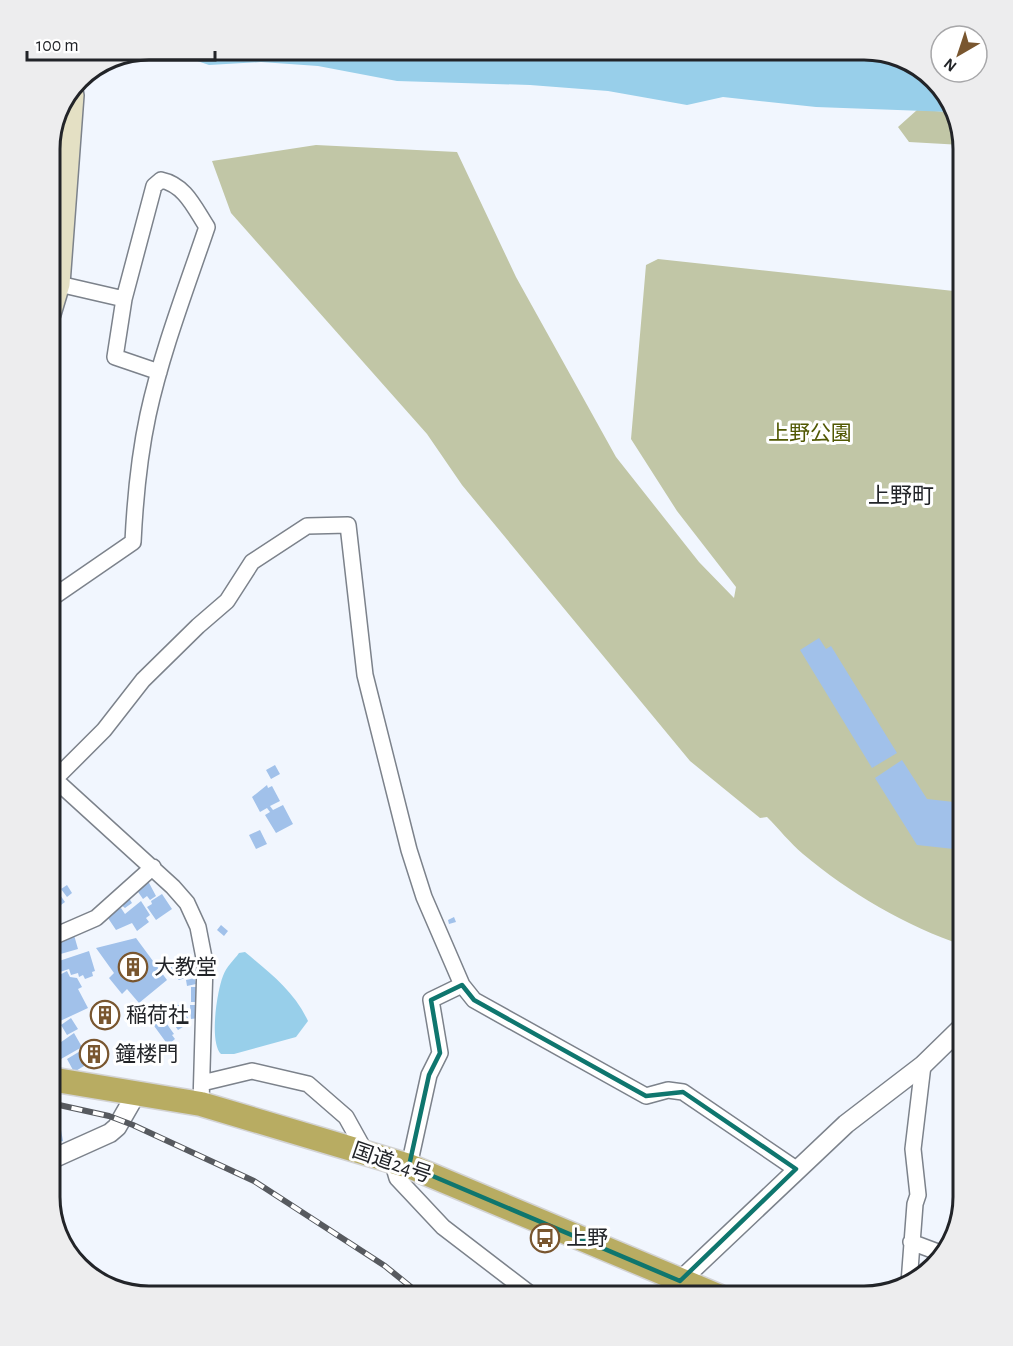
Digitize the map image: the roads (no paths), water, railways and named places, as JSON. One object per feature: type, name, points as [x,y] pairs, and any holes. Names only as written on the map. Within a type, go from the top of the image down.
[{"type":"highway","name":"国道24号","points":[[60,1081],[136,1094],[202,1094],[400,1163],[693,1286]]},
{"type":"main road","points":[[60,270],[72,105]]},
{"type":"street","points":[[60,592],[133,542],[141,457],[159,372],[207,227],[189,198],[174,183],[161,180],[153,186],[124,299],[115,357],[159,372]]},
{"type":"street","points":[[60,284],[124,299]]},
{"type":"street","points":[[60,770],[104,730],[143,680],[198,626],[227,602],[252,562],[307,526],[348,525],[364,675],[409,850],[424,897],[462,985],[474,1000],[646,1096],[668,1090],[683,1092],[796,1169]]},
{"type":"street","points":[[60,784],[153,867],[187,903],[198,927],[206,963],[202,1094],[252,1071],[308,1084],[346,1117],[366,1153]]},
{"type":"street","points":[[60,934],[96,918],[153,867]]},
{"type":"street","points":[[462,985],[431,1000],[440,1053],[429,1075],[397,1178],[443,1227],[520,1286]]},
{"type":"street","points":[[680,1281],[846,1124],[923,1065],[953,1036]]},
{"type":"street","points":[[909,1273],[911,1242],[918,1195],[913,1149],[923,1065]]},
{"type":"street","points":[[60,1156],[110,1133],[117,1127],[136,1094]]},
{"type":"street","points":[[911,1242],[935,1251]]},
{"type":"water","points":[[194,60],[870,60],[898,67],[918,78],[927,86],[945,112],[816,107],[723,97],[687,105],[608,91],[530,85],[397,81],[318,66],[261,62],[209,65]]},
{"type":"water","points":[[245,952],[289,992],[308,1021],[296,1037],[234,1054],[221,1054],[217,1048],[215,1028],[221,983],[230,964],[239,953]]},
{"type":"railway","points":[[60,1105],[109,1116],[133,1125],[254,1181],[385,1266],[410,1286]]},
{"type":"place","name":"大教堂","points":[[133,967]]},
{"type":"place","name":"稲荷社","points":[[105,1015]]},
{"type":"place","name":"鐘楼門","points":[[94,1054]]},
{"type":"place","name":"上野","points":[[545,1238]]},
{"type":"district","name":"上野町","points":[[901,496]]},
{"type":"park label","name":"上野公園","points":[[810,433]]}]
